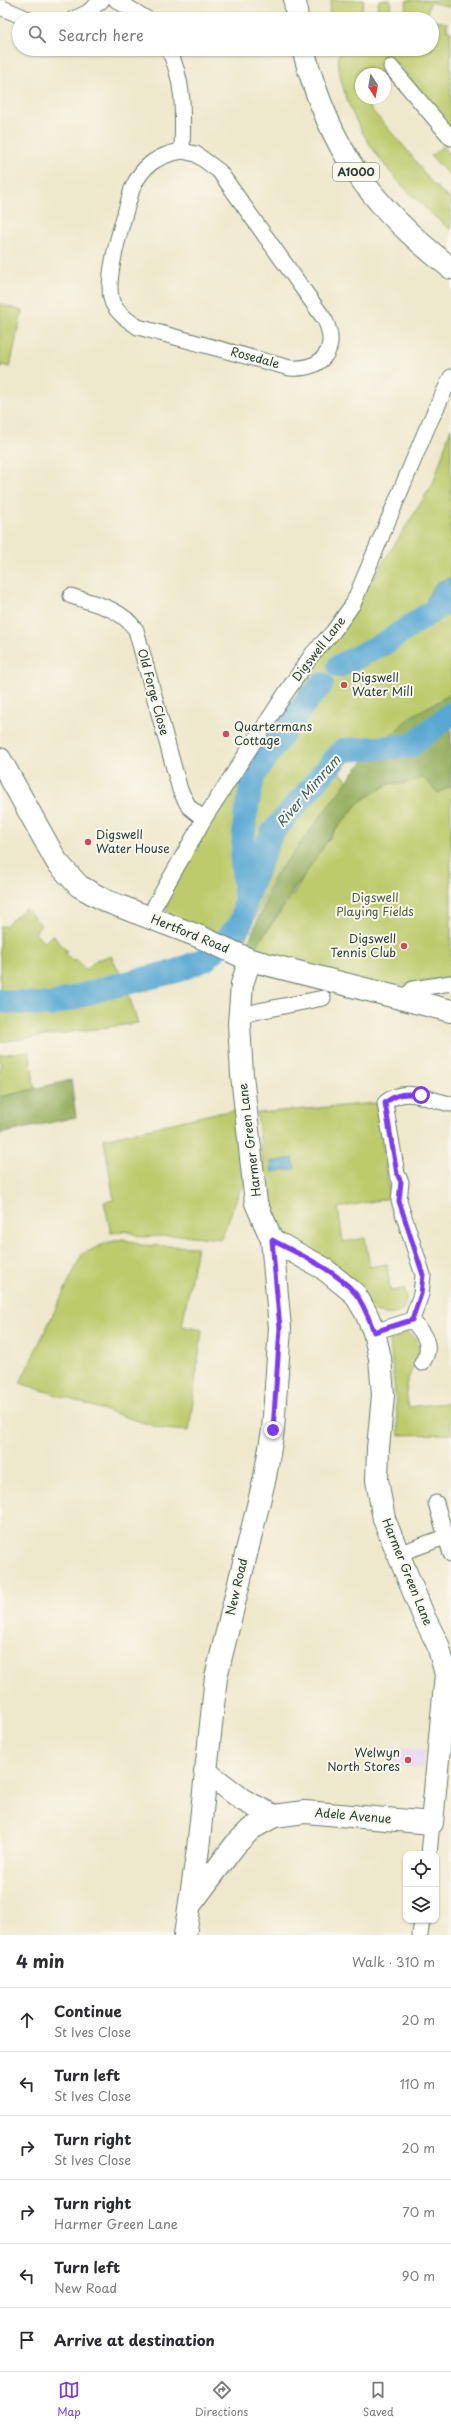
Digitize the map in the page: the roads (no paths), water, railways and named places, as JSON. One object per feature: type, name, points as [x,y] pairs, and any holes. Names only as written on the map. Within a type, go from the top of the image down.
[{"type":"street","points":[[88,12],[102,0]]},
{"type":"street","points":[[116,0],[136,12]]},
{"type":"street","points":[[295,0],[296,12]]},
{"type":"street","points":[[0,7],[12,12]]},
{"type":"street","points":[[171,56],[178,74],[182,99],[182,151]]},
{"type":"street","name":"A1000","points":[[305,56],[312,85],[327,123],[342,152],[364,184],[387,212],[423,246],[451,268]]},
{"type":"street","points":[[391,67],[451,138]]},
{"type":"street","name":"Rosedale","points":[[182,151],[196,154],[219,171],[325,320],[332,339],[325,356],[318,363],[299,368],[290,368],[138,326],[118,312],[110,297],[109,287],[132,190],[138,176],[155,159],[169,153],[182,151]]},
{"type":"street","name":"Digswell Lane","points":[[155,905],[204,819],[313,653],[333,632],[353,604],[427,428],[451,377]]},
{"type":"street","name":"Old Forge Close","points":[[71,596],[117,611],[128,619],[136,630],[180,790],[189,807],[204,819]]},
{"type":"street","name":"Hertford Road","points":[[0,759],[57,862],[78,886],[106,902],[198,936],[250,960],[451,1010]]},
{"type":"street","name":"Harmer Green Lane","points":[[250,960],[242,984],[239,1015],[242,1076],[254,1193],[272,1240],[323,1268],[343,1282],[355,1294],[374,1332],[382,1370],[383,1395],[378,1448],[377,1480],[384,1519],[424,1617],[446,1652],[446,1674],[429,1851]]},
{"type":"street","points":[[404,998],[413,989],[451,983]]},
{"type":"street","points":[[239,1015],[323,998]]},
{"type":"street","points":[[412,1320],[421,1294],[423,1275],[399,1201],[401,1182],[397,1174],[385,1103],[394,1096],[406,1093],[451,1104]]},
{"type":"street","name":"New Road","points":[[185,1935],[190,1905],[216,1677],[265,1477],[273,1430],[280,1328],[272,1240]]},
{"type":"street","points":[[374,1332],[412,1320]]},
{"type":"street","points":[[412,1320],[427,1342],[427,1356],[422,1363]]},
{"type":"street","points":[[436,1503],[451,1554]]},
{"type":"street","points":[[398,1554],[445,1537]]},
{"type":"street","points":[[205,1771],[224,1788],[274,1816]]},
{"type":"street","name":"Adele Avenue","points":[[190,1905],[235,1845],[251,1829],[274,1816],[305,1812],[432,1823]]},
{"type":"street","points":[[420,1935],[422,1923]]},
{"type":"water","points":[[451,578],[451,606],[425,624],[422,620],[425,606],[433,587],[444,580]]},
{"type":"water","points":[[293,1158],[295,1169],[272,1172],[271,1162]]},
{"type":"waterway","name":"River Mimram","points":[[339,666],[385,643],[451,599]]},
{"type":"waterway","name":"River Mimram","points":[[245,894],[242,862],[245,818],[253,776],[305,703],[322,684]]},
{"type":"waterway","name":"River Mimram","points":[[0,1001],[50,1005],[106,988],[176,971],[206,959],[241,924],[246,898],[272,833],[343,750],[411,746],[451,714]]},
{"type":"place","name":"Digswell Water Mill","points":[[344,685]]},
{"type":"place","name":"Quartermans Cottage","points":[[226,734]]},
{"type":"place","name":"Digswell Water House","points":[[88,842]]},
{"type":"place","name":"Digswell Tennis Club","points":[[404,946]]},
{"type":"place","name":"Welwyn North Stores","points":[[408,1760]]},
{"type":"park label","name":"Digswell Playing Fields","points":[[375,905]]}]
